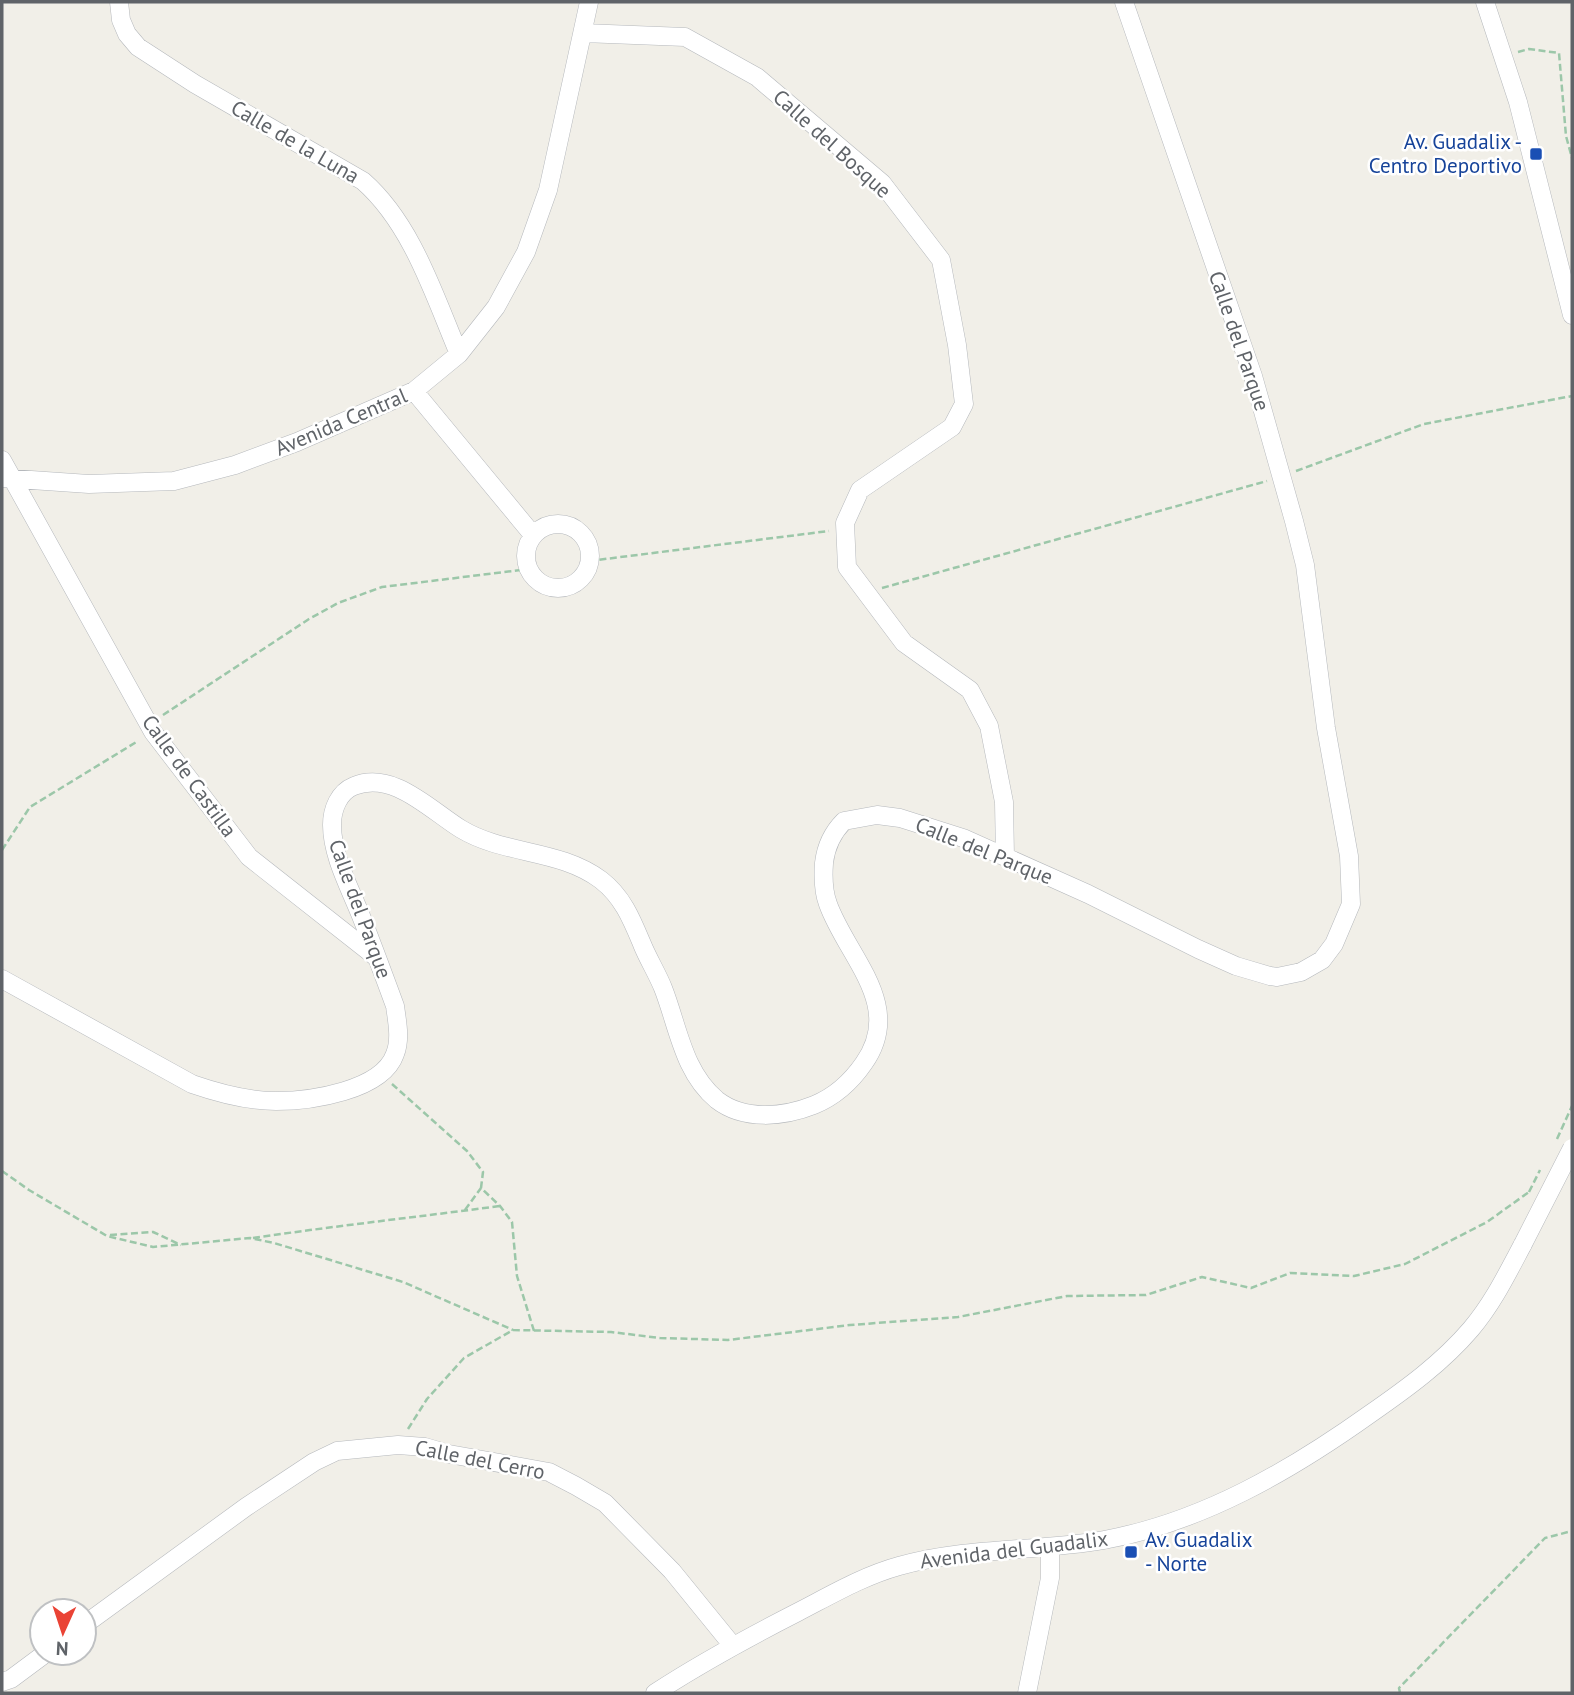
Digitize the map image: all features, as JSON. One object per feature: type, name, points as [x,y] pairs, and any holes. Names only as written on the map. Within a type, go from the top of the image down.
[{"type":"street","name":"Calle de la Luna","points":[[119,2],[121,20],[127,34],[138,47],[195,85],[363,181],[377,194],[409,242],[459,354]]},
{"type":"street","name":"Avenida Central","points":[[7,479],[89,484],[174,481],[236,465],[297,442],[414,391],[459,354],[496,307],[526,253],[540,216],[564,126],[589,2]]},
{"type":"street","name":"Calle del Parque","points":[[381,1073],[389,1066],[396,1053],[398,1025],[395,1006],[341,867],[332,824],[334,808],[345,791],[354,786],[380,782],[404,792],[469,834],[495,844],[567,863],[601,880],[623,903],[633,920],[663,990],[679,1041],[700,1083],[718,1100],[747,1114],[775,1115],[804,1108],[839,1092],[868,1059],[874,1042],[878,1004],[826,901],[823,877],[825,855],[830,838],[844,821],[877,816],[900,818],[963,838],[1088,894],[1198,949],[1246,969],[1277,977],[1301,972],[1322,960],[1334,944],[1351,904],[1349,856],[1326,729],[1305,565],[1253,376],[1124,2]]},
{"type":"street","points":[[1485,2],[1540,183],[1572,315]]},
{"type":"street","name":"Calle del Bosque","points":[[583,33],[685,37],[757,77],[882,183],[941,260],[957,345],[964,404],[952,427],[860,490],[845,523],[847,568],[904,643],[970,690],[989,726],[1004,802],[1005,857]]},
{"type":"street","points":[[414,391],[533,535]]},
{"type":"street","name":"Calle de Castilla","points":[[2,460],[7,479],[151,728],[249,857],[376,957]]},
{"type":"street","points":[[561,524],[576,529],[586,540],[590,555],[587,570],[577,582],[563,588],[547,587],[534,578],[528,569],[526,549],[533,535],[545,526],[561,524]]},
{"type":"street","points":[[2,979],[192,1084],[220,1094],[274,1101],[302,1099],[361,1086],[381,1073]]},
{"type":"street","name":"Avenida del Guadalix","points":[[656,1693],[733,1646],[856,1581],[897,1566],[936,1557],[1050,1548],[1106,1539],[1176,1520],[1253,1488],[1319,1450],[1447,1356],[1494,1300],[1572,1148]]},
{"type":"street","name":"Calle del Cerro","points":[[98,1615],[246,1507],[314,1462],[337,1451],[398,1445],[425,1447],[449,1454],[549,1472],[605,1503],[672,1571],[733,1646]]},
{"type":"street","points":[[1027,1693],[1050,1578],[1050,1548]]},
{"type":"street","points":[[8,1685],[29,1667]]},
{"type":"path","points":[[1503,56],[1529,49],[1559,53],[1566,136],[1572,158]]},
{"type":"path","points":[[866,592],[1282,476],[1424,424],[1572,396]]},
{"type":"path","points":[[589,561],[845,529]]},
{"type":"path","points":[[2,850],[30,807],[151,728],[309,619],[338,603],[382,587],[528,569]]},
{"type":"path","points":[[381,1073],[467,1152],[483,1172],[481,1188],[465,1210]]},
{"type":"path","points":[[2,1171],[107,1236],[153,1247],[250,1238],[383,1219],[439,1216],[500,1206]]},
{"type":"path","points":[[481,1188],[512,1222],[517,1276],[534,1331]]},
{"type":"path","points":[[250,1238],[403,1282],[513,1330],[611,1332],[660,1338],[728,1340],[850,1325],[958,1317],[1067,1296],[1146,1295],[1202,1277],[1251,1287],[1290,1273],[1354,1276],[1405,1264],[1487,1222],[1529,1192]]},
{"type":"path","points":[[107,1236],[153,1232],[182,1245]]},
{"type":"path","points":[[398,1445],[427,1399],[464,1358],[513,1330]]},
{"type":"path","points":[[1400,1693],[1399,1688],[1545,1538],[1572,1531]]},
{"type":"place","name":"Av. Guadalix - Centro Deportivo","points":[[1536,154]]},
{"type":"place","name":"Av. Guadalix - Norte","points":[[1131,1552]]}]
